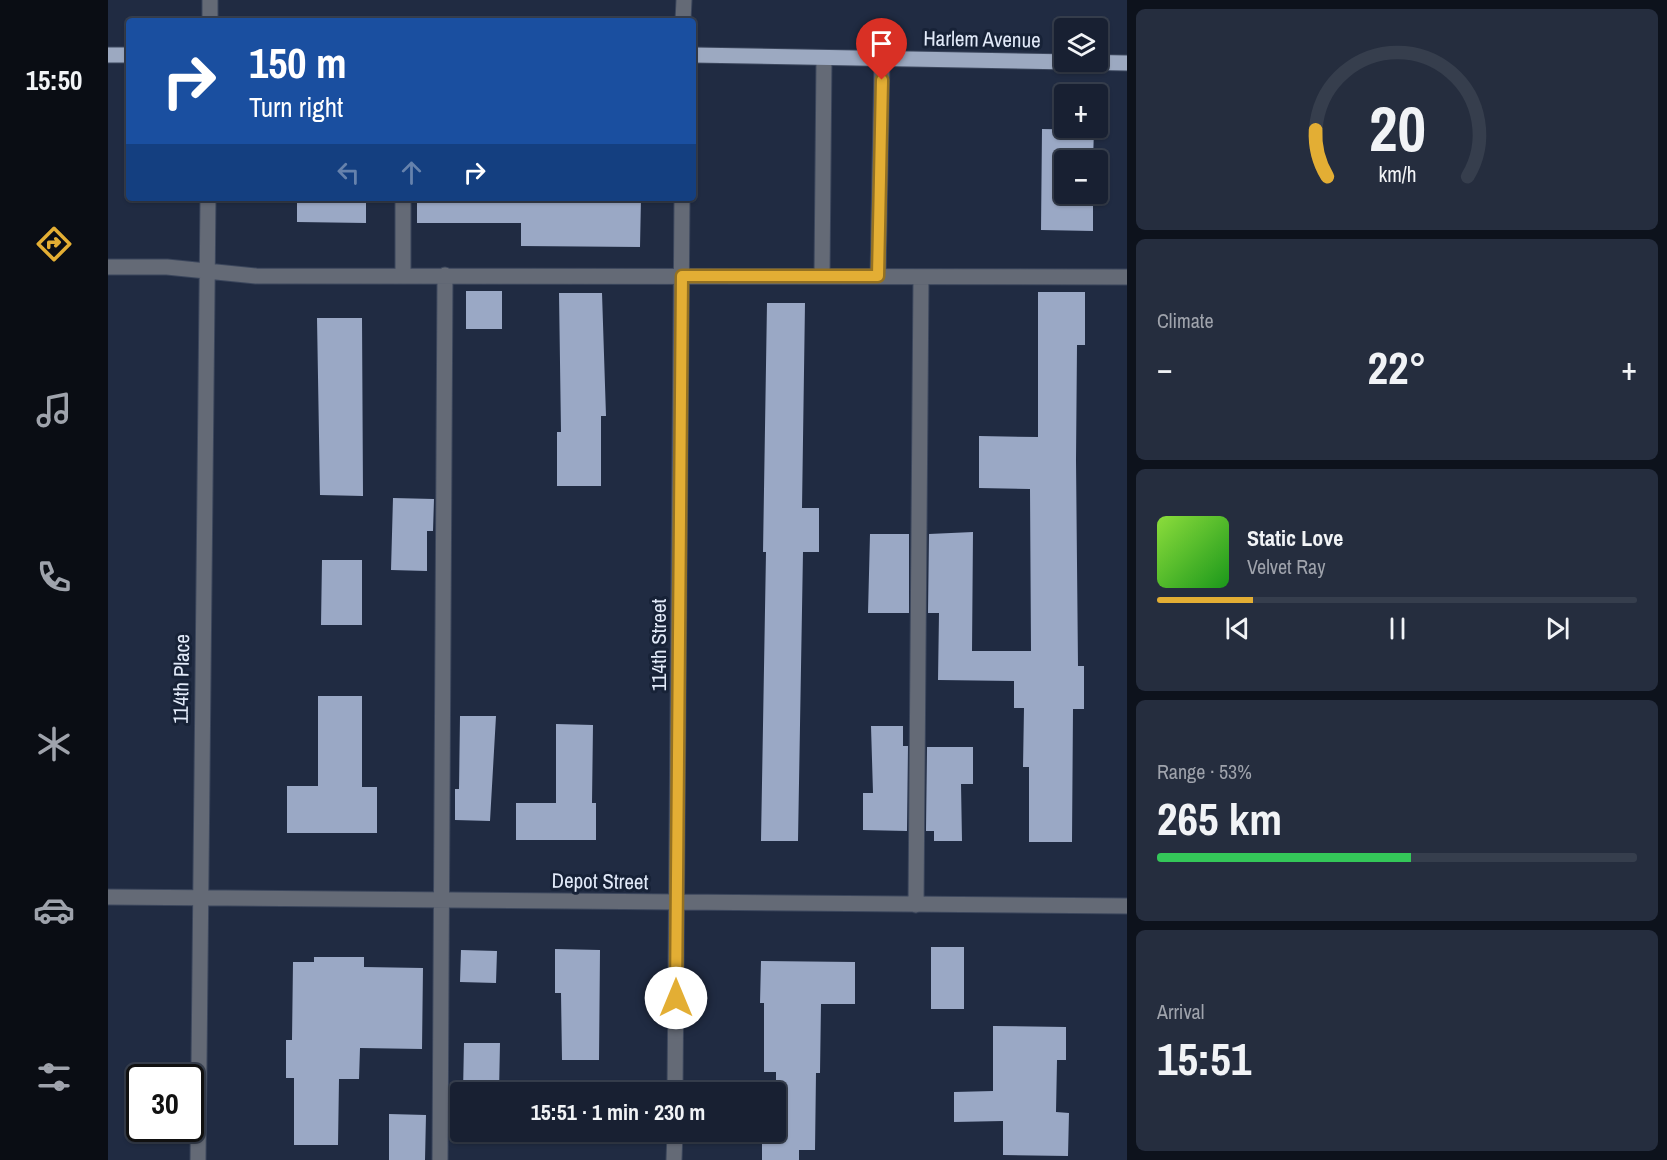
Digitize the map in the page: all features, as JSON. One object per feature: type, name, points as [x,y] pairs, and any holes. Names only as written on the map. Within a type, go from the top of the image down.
[{"type":"main road","points":[[108,55],[126,55]]},
{"type":"main road","name":"Harlem Avenue","points":[[696,55],[1127,63]]},
{"type":"street","points":[[210,0],[210,18]]},
{"type":"street","points":[[684,0],[684,18]]},
{"type":"street","points":[[822,276],[824,58]]},
{"type":"street","points":[[878,276],[882,58]]},
{"type":"street","name":"114th Place","points":[[198,1160],[208,201]]},
{"type":"street","points":[[403,201],[403,275]]},
{"type":"street","name":"114th Street","points":[[675,1082],[682,201]]},
{"type":"street","points":[[108,267],[207,270],[256,276],[1127,277]]},
{"type":"street","points":[[440,1160],[445,275]]},
{"type":"street","points":[[916,905],[921,277]]},
{"type":"street","name":"Depot Street","points":[[108,897],[1127,906]]},
{"type":"street","points":[[674,1160],[675,1142]]},
{"type":"building","points":[[1042,129],[1054,129],[1054,138],[1094,138],[1093,150],[1054,150],[1054,204],[1093,204],[1093,231],[1041,230]]},
{"type":"building","points":[[297,201],[366,201],[366,223],[297,222]]},
{"type":"building","points":[[417,201],[641,201],[640,247],[521,246],[521,223],[417,223]]},
{"type":"building","points":[[466,291],[502,291],[502,329],[466,329]]},
{"type":"building","points":[[1038,292],[1085,292],[1085,345],[1077,345],[1076,460],[1078,666],[1084,666],[1084,709],[1073,709],[1072,842],[1029,842],[1029,767],[1023,767],[1024,708],[1014,708],[1014,681],[938,680],[939,613],[928,613],[929,534],[973,532],[972,651],[1031,651],[1030,489],[979,488],[979,436],[1038,437]]},
{"type":"building","points":[[559,293],[602,293],[606,416],[601,416],[601,486],[557,486],[557,432],[561,432]]},
{"type":"building","points":[[767,303],[805,303],[802,508],[819,508],[819,552],[803,552],[798,841],[761,841]]},
{"type":"building","points":[[317,318],[362,318],[363,496],[320,495]]},
{"type":"building","points":[[393,498],[434,499],[433,531],[427,531],[427,571],[391,570]]},
{"type":"building","points":[[870,534],[909,534],[909,613],[868,613]]},
{"type":"building","points":[[322,560],[362,560],[362,625],[321,625]]},
{"type":"building","points":[[318,696],[362,696],[362,787],[377,787],[377,833],[287,833],[287,786],[318,786]]},
{"type":"building","points":[[460,716],[496,716],[490,821],[455,820],[455,789],[459,789]]},
{"type":"building","points":[[556,724],[593,725],[592,803],[596,803],[596,840],[516,840],[516,803],[556,803]]},
{"type":"building","points":[[871,726],[903,726],[903,746],[908,746],[907,831],[863,830],[863,793],[873,793]]},
{"type":"building","points":[[927,747],[973,747],[973,784],[961,784],[962,841],[934,841],[934,831],[926,831]]},
{"type":"building","points":[[931,947],[964,947],[964,1009],[931,1009]]},
{"type":"building","points":[[555,949],[600,950],[599,1060],[562,1060],[561,993],[555,993]]},
{"type":"building","points":[[461,950],[497,951],[496,983],[460,982]]},
{"type":"building","points":[[314,957],[364,957],[364,967],[423,968],[422,1049],[360,1048],[359,1079],[339,1079],[338,1145],[294,1145],[294,1078],[286,1078],[286,1040],[292,1040],[293,962],[314,962]]},
{"type":"building","points":[[761,961],[855,962],[855,1004],[821,1004],[820,1073],[816,1073],[815,1150],[799,1150],[799,1160],[762,1160],[762,1142],[786,1142],[786,1082],[776,1082],[776,1072],[764,1072],[764,1003],[760,1003]]},
{"type":"building","points":[[993,1026],[1066,1027],[1066,1060],[1057,1060],[1056,1112],[1069,1113],[1068,1156],[1003,1155],[1003,1121],[954,1122],[954,1092],[993,1091]]},
{"type":"building","points":[[464,1043],[500,1043],[499,1082],[463,1082]]},
{"type":"building","points":[[389,1114],[426,1115],[425,1160],[389,1160]]},
{"type":"route","points":[[676,998],[682,276],[878,276],[882,80]]}]
